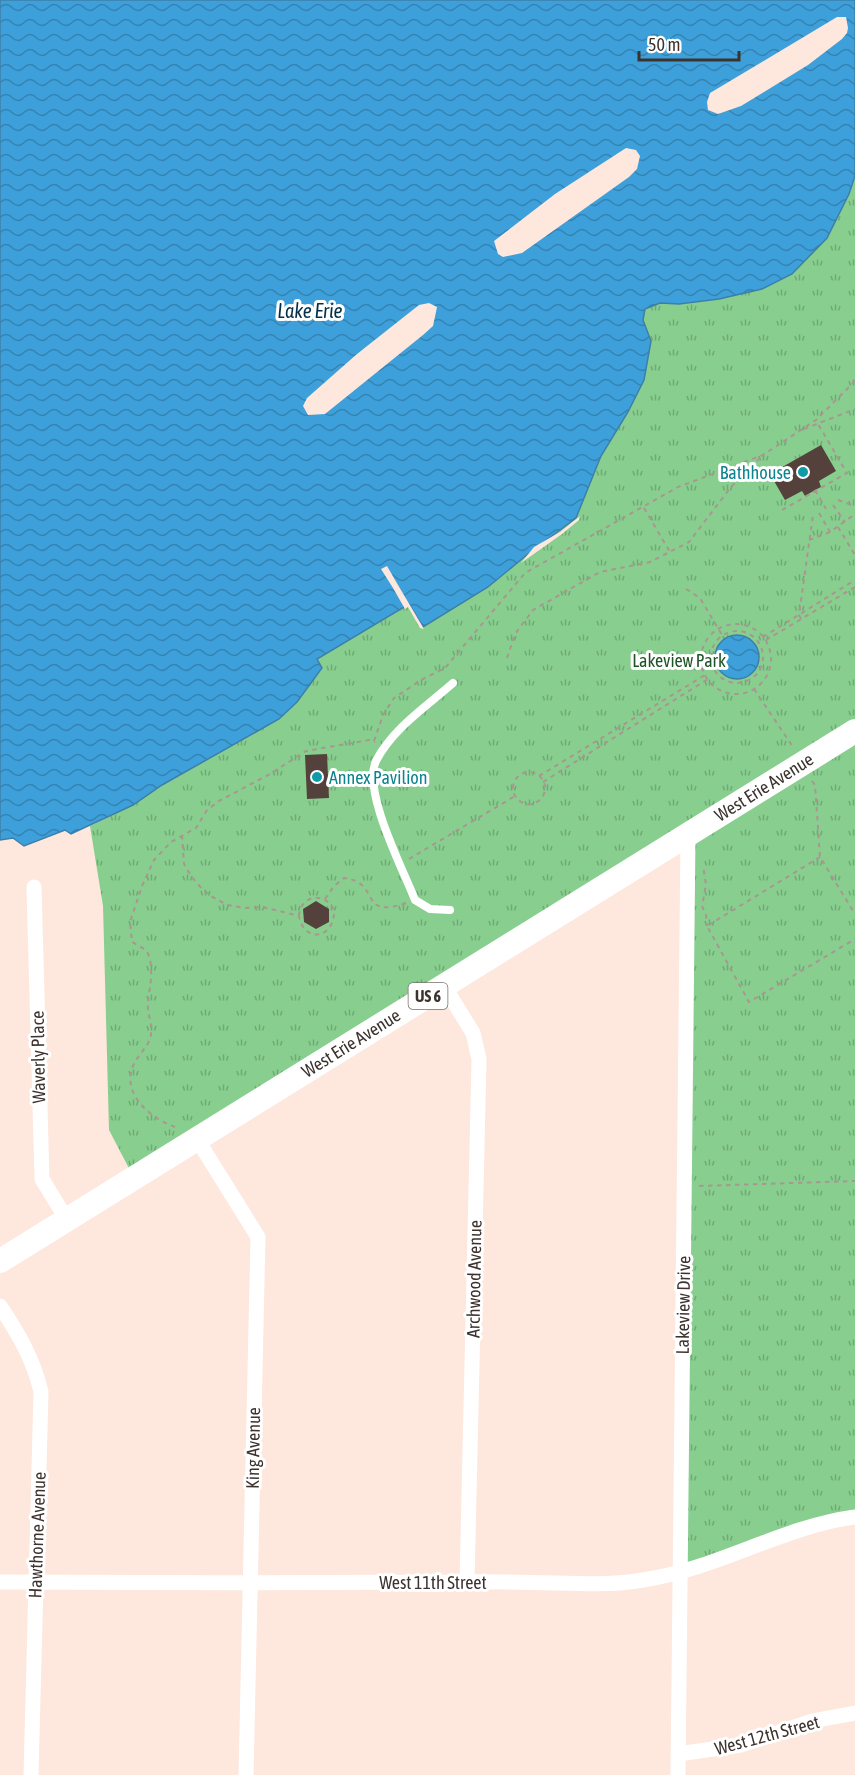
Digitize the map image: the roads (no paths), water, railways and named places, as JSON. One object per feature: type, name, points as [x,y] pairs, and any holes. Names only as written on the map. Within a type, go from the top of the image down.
[{"type":"main road","name":"West Erie Avenue","points":[[0,1261],[855,731]]},
{"type":"street","name":"Lakeview Drive","points":[[678,1775],[687,835]]},
{"type":"street","name":"Waverly Place","points":[[34,887],[42,1179],[67,1220]]},
{"type":"street","name":"Archwood Avenue","points":[[444,986],[473,1033],[479,1059],[467,1581]]},
{"type":"street","name":"King Avenue","points":[[197,1139],[258,1237],[246,1775]]},
{"type":"street","name":"Hawthorne Avenue","points":[[0,1306],[26,1349],[41,1392],[31,1775]]},
{"type":"street","name":"West 11th Street","points":[[0,1582],[467,1581],[609,1584],[680,1573],[777,1537],[855,1517]]},
{"type":"street","name":"West 12th Street","points":[[678,1754],[741,1744],[812,1721],[855,1713]]},
{"type":"lane","points":[[450,910],[430,909],[415,900],[375,798],[373,775],[375,763],[383,750],[406,723],[453,684]]},
{"type":"water","name":"Lake Erie","points":[[0,0],[855,0],[855,176],[849,194],[827,238],[792,274],[762,289],[719,299],[679,304],[660,303],[645,309],[643,320],[651,341],[644,380],[628,412],[601,456],[576,518],[488,587],[423,627],[409,604],[317,659],[322,668],[297,702],[279,719],[162,785],[133,805],[71,834],[65,830],[24,846],[13,838],[0,840]]},
{"type":"water","points":[[737,635],[752,642],[759,657],[752,672],[737,679],[722,672],[715,657],[722,642]]},
{"type":"place","name":"Bathhouse","points":[[803,472]]},
{"type":"place","name":"Annex Pavilion","points":[[317,777]]},
{"type":"park label","name":"Lakeview Park","points":[[679,660]]}]
